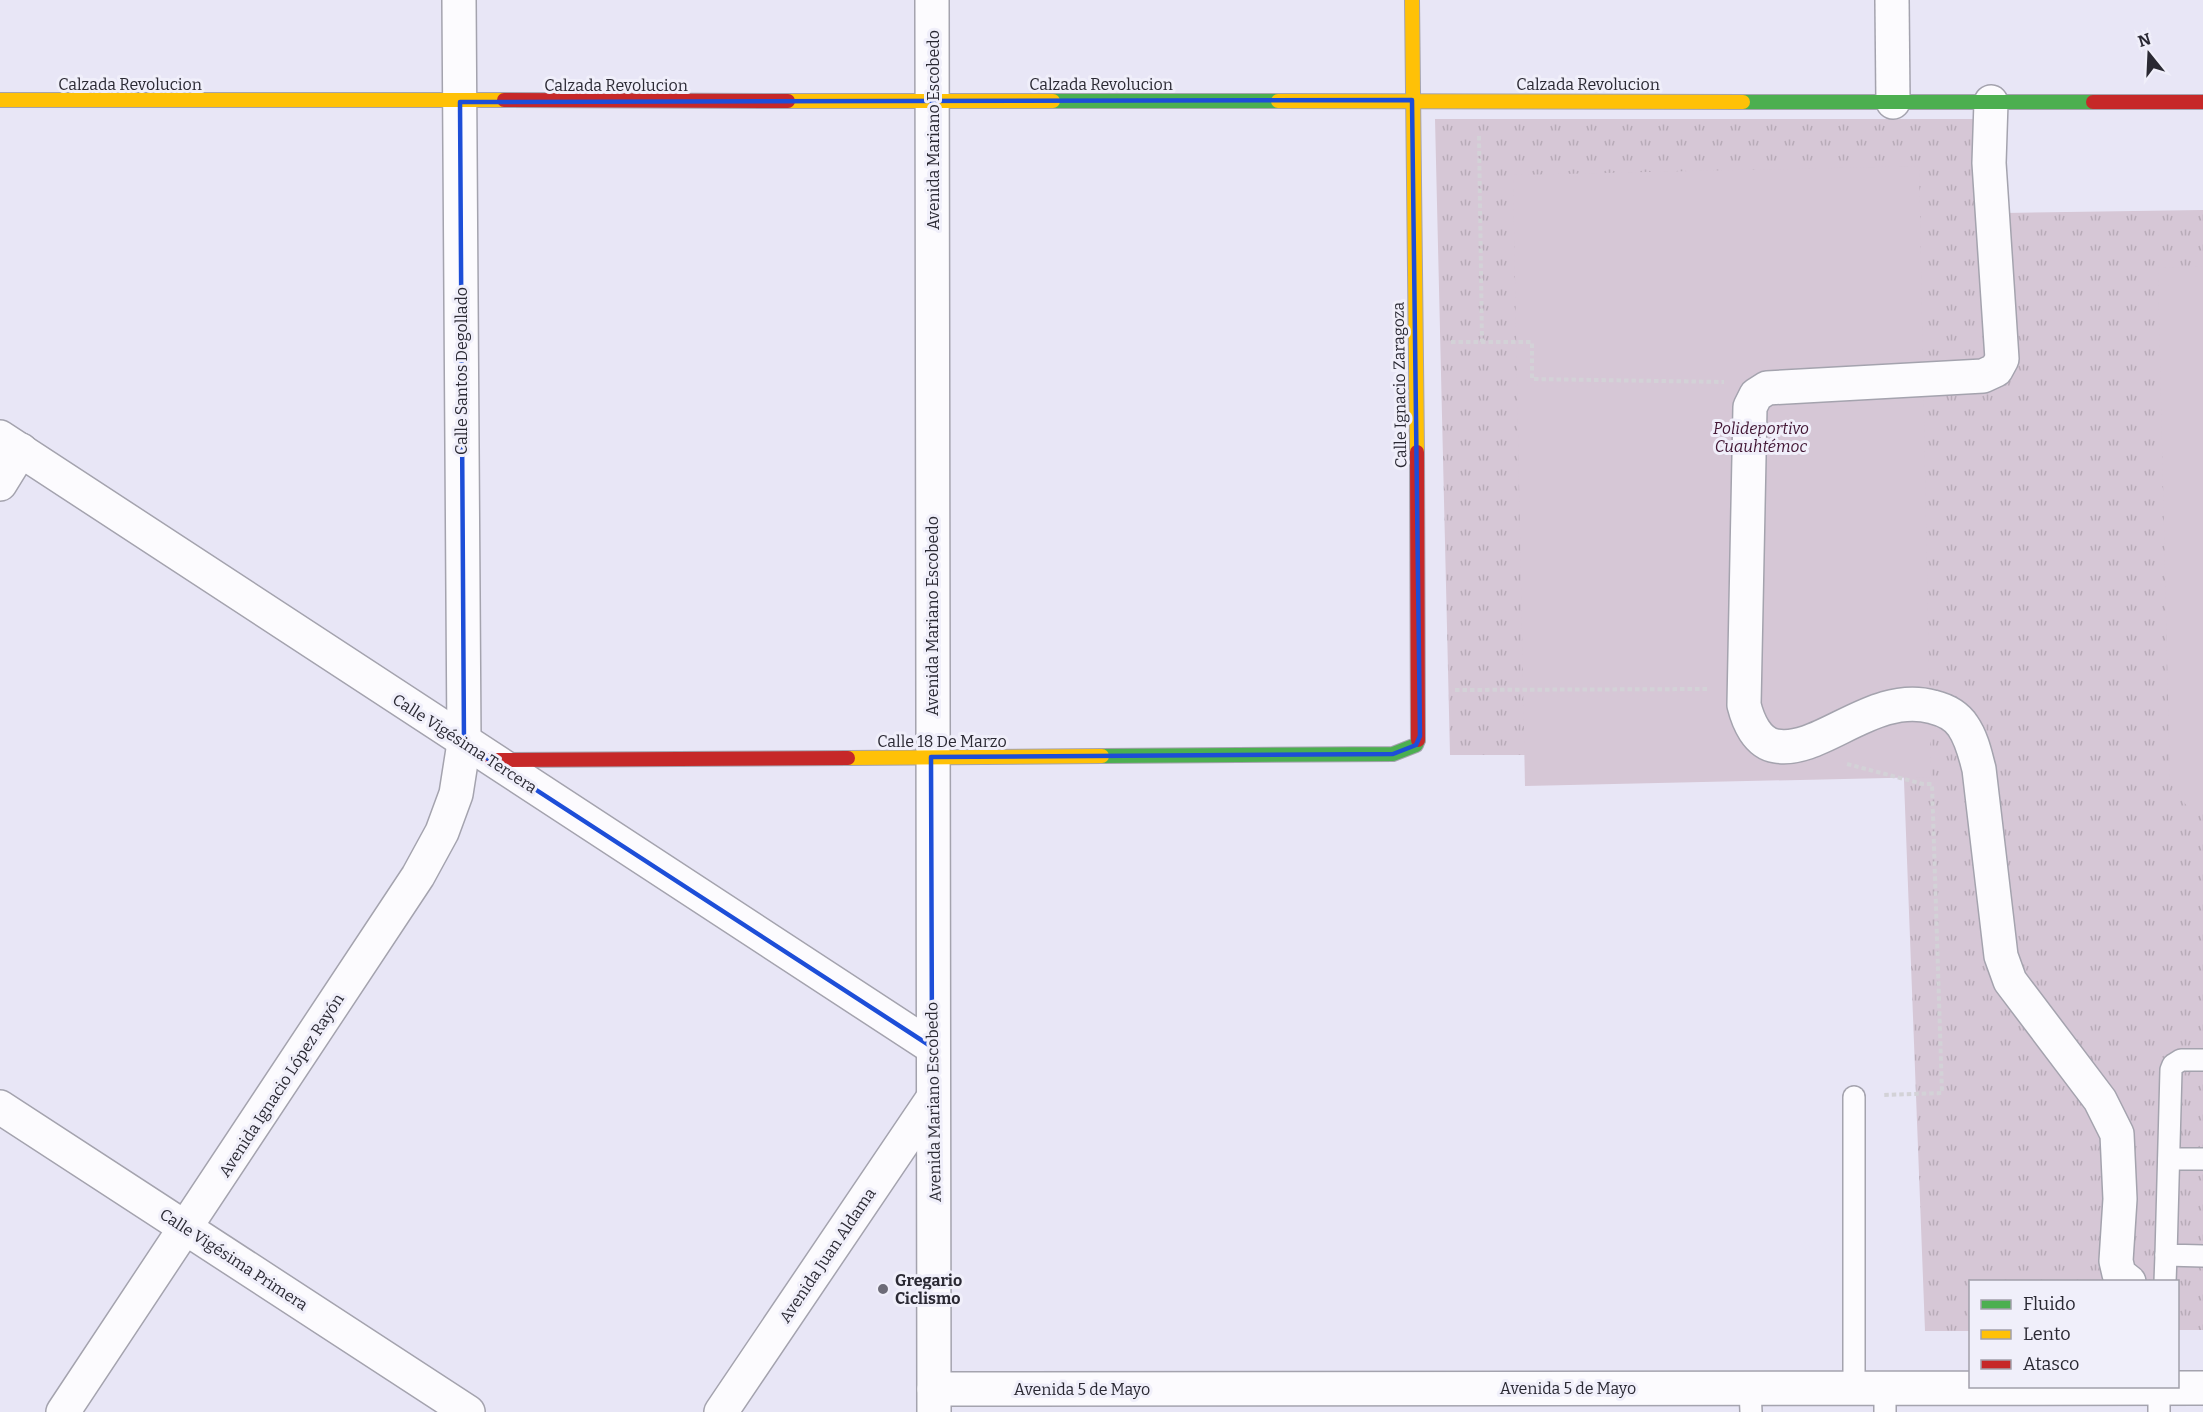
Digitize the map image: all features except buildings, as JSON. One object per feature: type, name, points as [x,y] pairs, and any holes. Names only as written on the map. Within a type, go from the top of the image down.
[{"type":"street","name":"Calle Santos Degollado","points":[[459,0],[477,751]]},
{"type":"street","name":"Avenida Mariano Escobedo","points":[[932,0],[931,757],[934,1401]]},
{"type":"street","name":"Calle Ignacio Zaragoza","points":[[1393,754],[1416,745],[1420,736],[1412,0]]},
{"type":"street","points":[[1892,0],[1893,102]]},
{"type":"street","name":"Calzada Revolucion","points":[[0,100],[2203,102]]},
{"type":"street","points":[[1991,102],[1989,163],[2002,359],[1996,370],[1983,376],[1767,388],[1756,394],[1750,407],[1744,705],[1747,719],[1758,736],[1774,747],[1796,745],[1864,716],[1900,704],[1926,705],[1948,711],[1962,724],[1971,740],[1979,769],[2001,956],[2010,981],[2100,1100],[2117,1134],[2120,1199],[2116,1261],[2119,1274],[2128,1280]]},
{"type":"street","points":[[0,484],[11,443]]},
{"type":"street","name":"Calle Vigésima Tercera","points":[[11,443],[477,751],[932,1047]]},
{"type":"street","name":"Calle 18 De Marzo","points":[[477,751],[931,757],[1393,754]]},
{"type":"street","name":"Avenida Ignacio López Rayón","points":[[63,1412],[187,1229],[418,876],[442,832],[456,794],[477,751]]},
{"type":"street","name":"Avenida Juan Aldama","points":[[721,1412],[933,1098]]},
{"type":"street","name":"Calle Vigésima Primera","points":[[0,1107],[468,1412]]},
{"type":"street","name":"Avenida 5 de Mayo","points":[[934,1401],[1750,1400],[1874,1396],[2159,1396],[2203,1388]]},
{"type":"lane","points":[[2165,1280],[2173,1065],[2181,1060],[2203,1060]]},
{"type":"lane","points":[[1854,1096],[1874,1396]]},
{"type":"lane","points":[[2169,1159],[2203,1159]]},
{"type":"lane","points":[[2166,1255],[2203,1256]]},
{"type":"path","points":[[1478,100],[1482,342]]},
{"type":"path","points":[[1415,342],[1532,342],[1533,379],[1723,382],[1756,394]]},
{"type":"path","points":[[1419,690],[1745,688]]},
{"type":"path","points":[[1820,736],[1848,766],[1932,784],[1942,1093],[1854,1096]]},
{"type":"highlighted area","points":[[1412,100],[1420,736],[1416,745],[1393,754],[931,757],[932,1047],[464,743],[460,102]]},
{"type":"green space","name":"Polideportivo Cuauhtémoc","points":[[1435,119],[2006,119],[2004,213],[2203,210],[2203,1330],[2179,1330],[2179,1280],[1969,1280],[1969,1331],[1925,1331],[1903,755],[1450,755]]},
{"type":"green space","points":[[1919,166],[1931,777],[1525,786],[1513,175]]},
{"type":"green space","points":[[2203,266],[2203,809],[2189,809],[2170,783],[2158,268]]},
{"type":"traffic: fast","points":[[1053,101],[1278,101]]},
{"type":"traffic: fast","points":[[1743,102],[2093,102]]},
{"type":"traffic: fast","points":[[1102,756],[1393,754],[1416,745],[1418,740]]},
{"type":"traffic: slow","points":[[1412,0],[1417,452]]},
{"type":"traffic: slow","points":[[0,100],[504,100]]},
{"type":"traffic: slow","points":[[788,101],[1053,101]]},
{"type":"traffic: slow","points":[[1278,101],[1743,102]]},
{"type":"traffic: slow","points":[[848,758],[1102,756]]},
{"type":"traffic: jam","points":[[504,100],[788,101]]},
{"type":"traffic: jam","points":[[2093,102],[2203,102]]},
{"type":"traffic: jam","points":[[1417,452],[1418,740]]},
{"type":"traffic: jam","points":[[491,760],[848,758]]},
{"type":"place","name":"Gregario Ciclismo","points":[[883,1289]]}]
